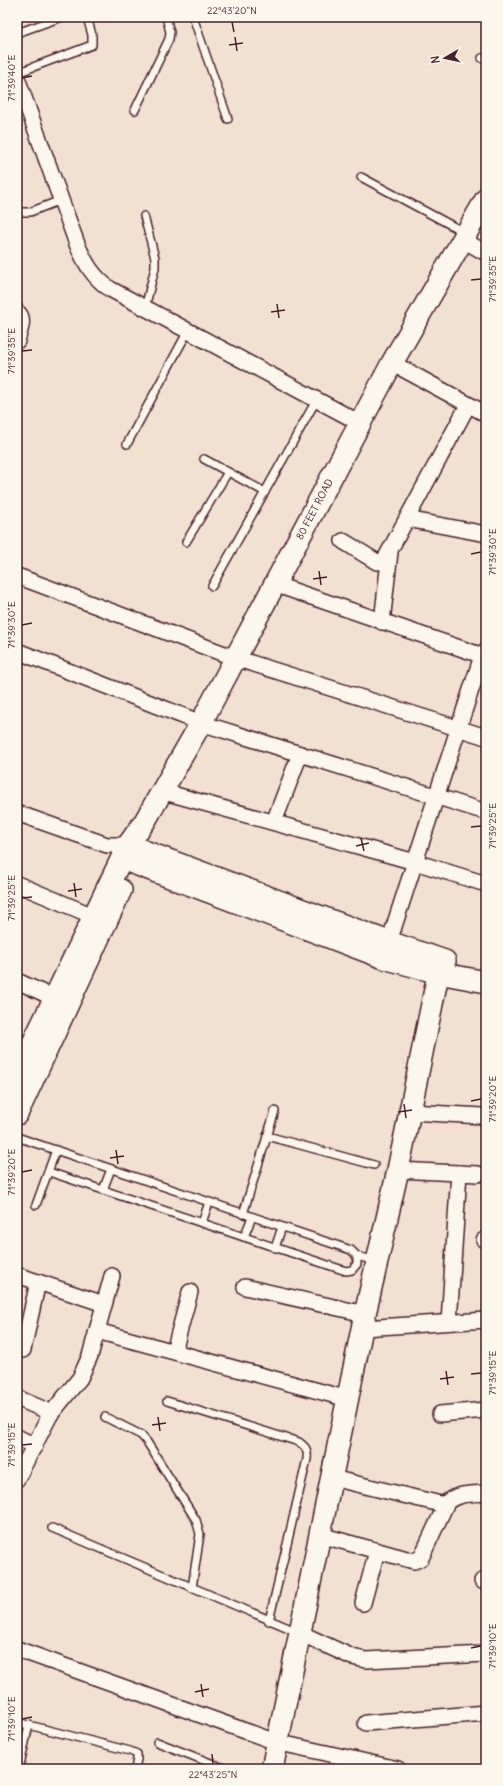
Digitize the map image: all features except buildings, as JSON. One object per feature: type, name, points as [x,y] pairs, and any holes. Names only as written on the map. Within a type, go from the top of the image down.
[{"type":"main road","name":"80 FEET ROAD","points":[[126,852],[201,723],[392,363],[486,199]]},
{"type":"main road","points":[[19,1065],[126,852]]},
{"type":"main road","points":[[126,852],[386,950],[486,982]]},
{"type":"main road","points":[[17,1114],[126,852]]},
{"type":"main road","points":[[440,967],[486,967]]},
{"type":"main road","points":[[272,1769],[276,1742],[364,1321],[398,1170],[440,967]]},
{"type":"street","points":[[17,78],[77,244],[89,269],[99,281],[110,289],[360,423]]},
{"type":"street","points":[[465,236],[486,253]]},
{"type":"street","points":[[17,312],[21,317],[17,341]]},
{"type":"street","points":[[392,363],[486,414]]},
{"type":"street","points":[[343,541],[377,562],[384,561],[468,404]]},
{"type":"street","points":[[407,519],[486,534]]},
{"type":"street","points":[[382,622],[390,552]]},
{"type":"street","points":[[17,576],[235,658],[459,727],[486,737]]},
{"type":"street","points":[[274,584],[382,622],[485,654],[459,727],[386,950]]},
{"type":"street","points":[[17,651],[201,723],[486,812]]},
{"type":"street","points":[[274,822],[300,754]]},
{"type":"street","points":[[162,791],[415,862],[486,884]]},
{"type":"street","points":[[17,813],[126,852]]},
{"type":"street","points":[[17,884],[93,916]]},
{"type":"street","points":[[17,981],[54,998]]},
{"type":"street","points":[[410,1112],[482,1116]]},
{"type":"street","points":[[398,1170],[478,1174]]},
{"type":"street","points":[[449,1322],[459,1173]]},
{"type":"street","points":[[17,1275],[104,1304]]},
{"type":"street","points":[[17,1479],[50,1415],[80,1378],[90,1356],[112,1276]]},
{"type":"street","points":[[23,1350],[38,1282]]},
{"type":"street","points":[[245,1287],[364,1321],[449,1322],[486,1320]]},
{"type":"street","points":[[174,1351],[190,1292]]},
{"type":"street","points":[[97,1331],[348,1399]]},
{"type":"street","points":[[17,1398],[45,1410],[50,1415]]},
{"type":"street","points":[[440,1414],[486,1410]]},
{"type":"street","points":[[17,1437],[35,1446]]},
{"type":"street","points":[[332,1478],[445,1505]]},
{"type":"street","points":[[320,1535],[414,1561],[420,1558],[445,1505],[453,1497],[486,1492]]},
{"type":"street","points":[[363,1603],[377,1551]]},
{"type":"street","points":[[300,1633],[352,1657],[366,1660],[486,1654]]},
{"type":"street","points":[[17,1649],[276,1742],[398,1769]]},
{"type":"street","points":[[366,1723],[486,1714]]},
{"type":"lane","points":[[17,33],[62,17]]},
{"type":"lane","points":[[17,73],[92,45],[92,35],[87,17]]},
{"type":"lane","points":[[135,110],[169,39],[170,32],[166,17]]},
{"type":"lane","points":[[193,17],[228,118]]},
{"type":"lane","points":[[361,177],[465,236]]},
{"type":"lane","points":[[17,212],[30,212],[61,200]]},
{"type":"lane","points":[[144,216],[155,258],[155,268],[146,308]]},
{"type":"lane","points":[[127,444],[188,331]]},
{"type":"lane","points":[[212,586],[317,399]]},
{"type":"lane","points":[[204,459],[265,492]]},
{"type":"lane","points":[[186,542],[228,472]]},
{"type":"lane","points":[[243,1214],[275,1111]]},
{"type":"lane","points":[[267,1136],[374,1165]]},
{"type":"lane","points":[[17,1137],[351,1250],[357,1256],[377,1262]]},
{"type":"lane","points":[[36,1205],[56,1150]]},
{"type":"lane","points":[[103,1190],[111,1169]]},
{"type":"lane","points":[[49,1172],[346,1271],[352,1270],[357,1264],[357,1256]]},
{"type":"lane","points":[[202,1223],[209,1202]]},
{"type":"lane","points":[[244,1237],[252,1217]]},
{"type":"lane","points":[[276,1248],[282,1227]]},
{"type":"lane","points":[[167,1401],[299,1442],[308,1452],[308,1459],[269,1621]]},
{"type":"lane","points":[[105,1416],[141,1436],[147,1442],[196,1520],[200,1534],[192,1588]]},
{"type":"lane","points":[[52,1528],[300,1633]]},
{"type":"lane","points":[[17,1722],[130,1751],[136,1754],[137,1759],[135,1769]]},
{"type":"lane","points":[[19,1769],[29,1725]]},
{"type":"lane","points":[[157,1742],[226,1769]]}]
